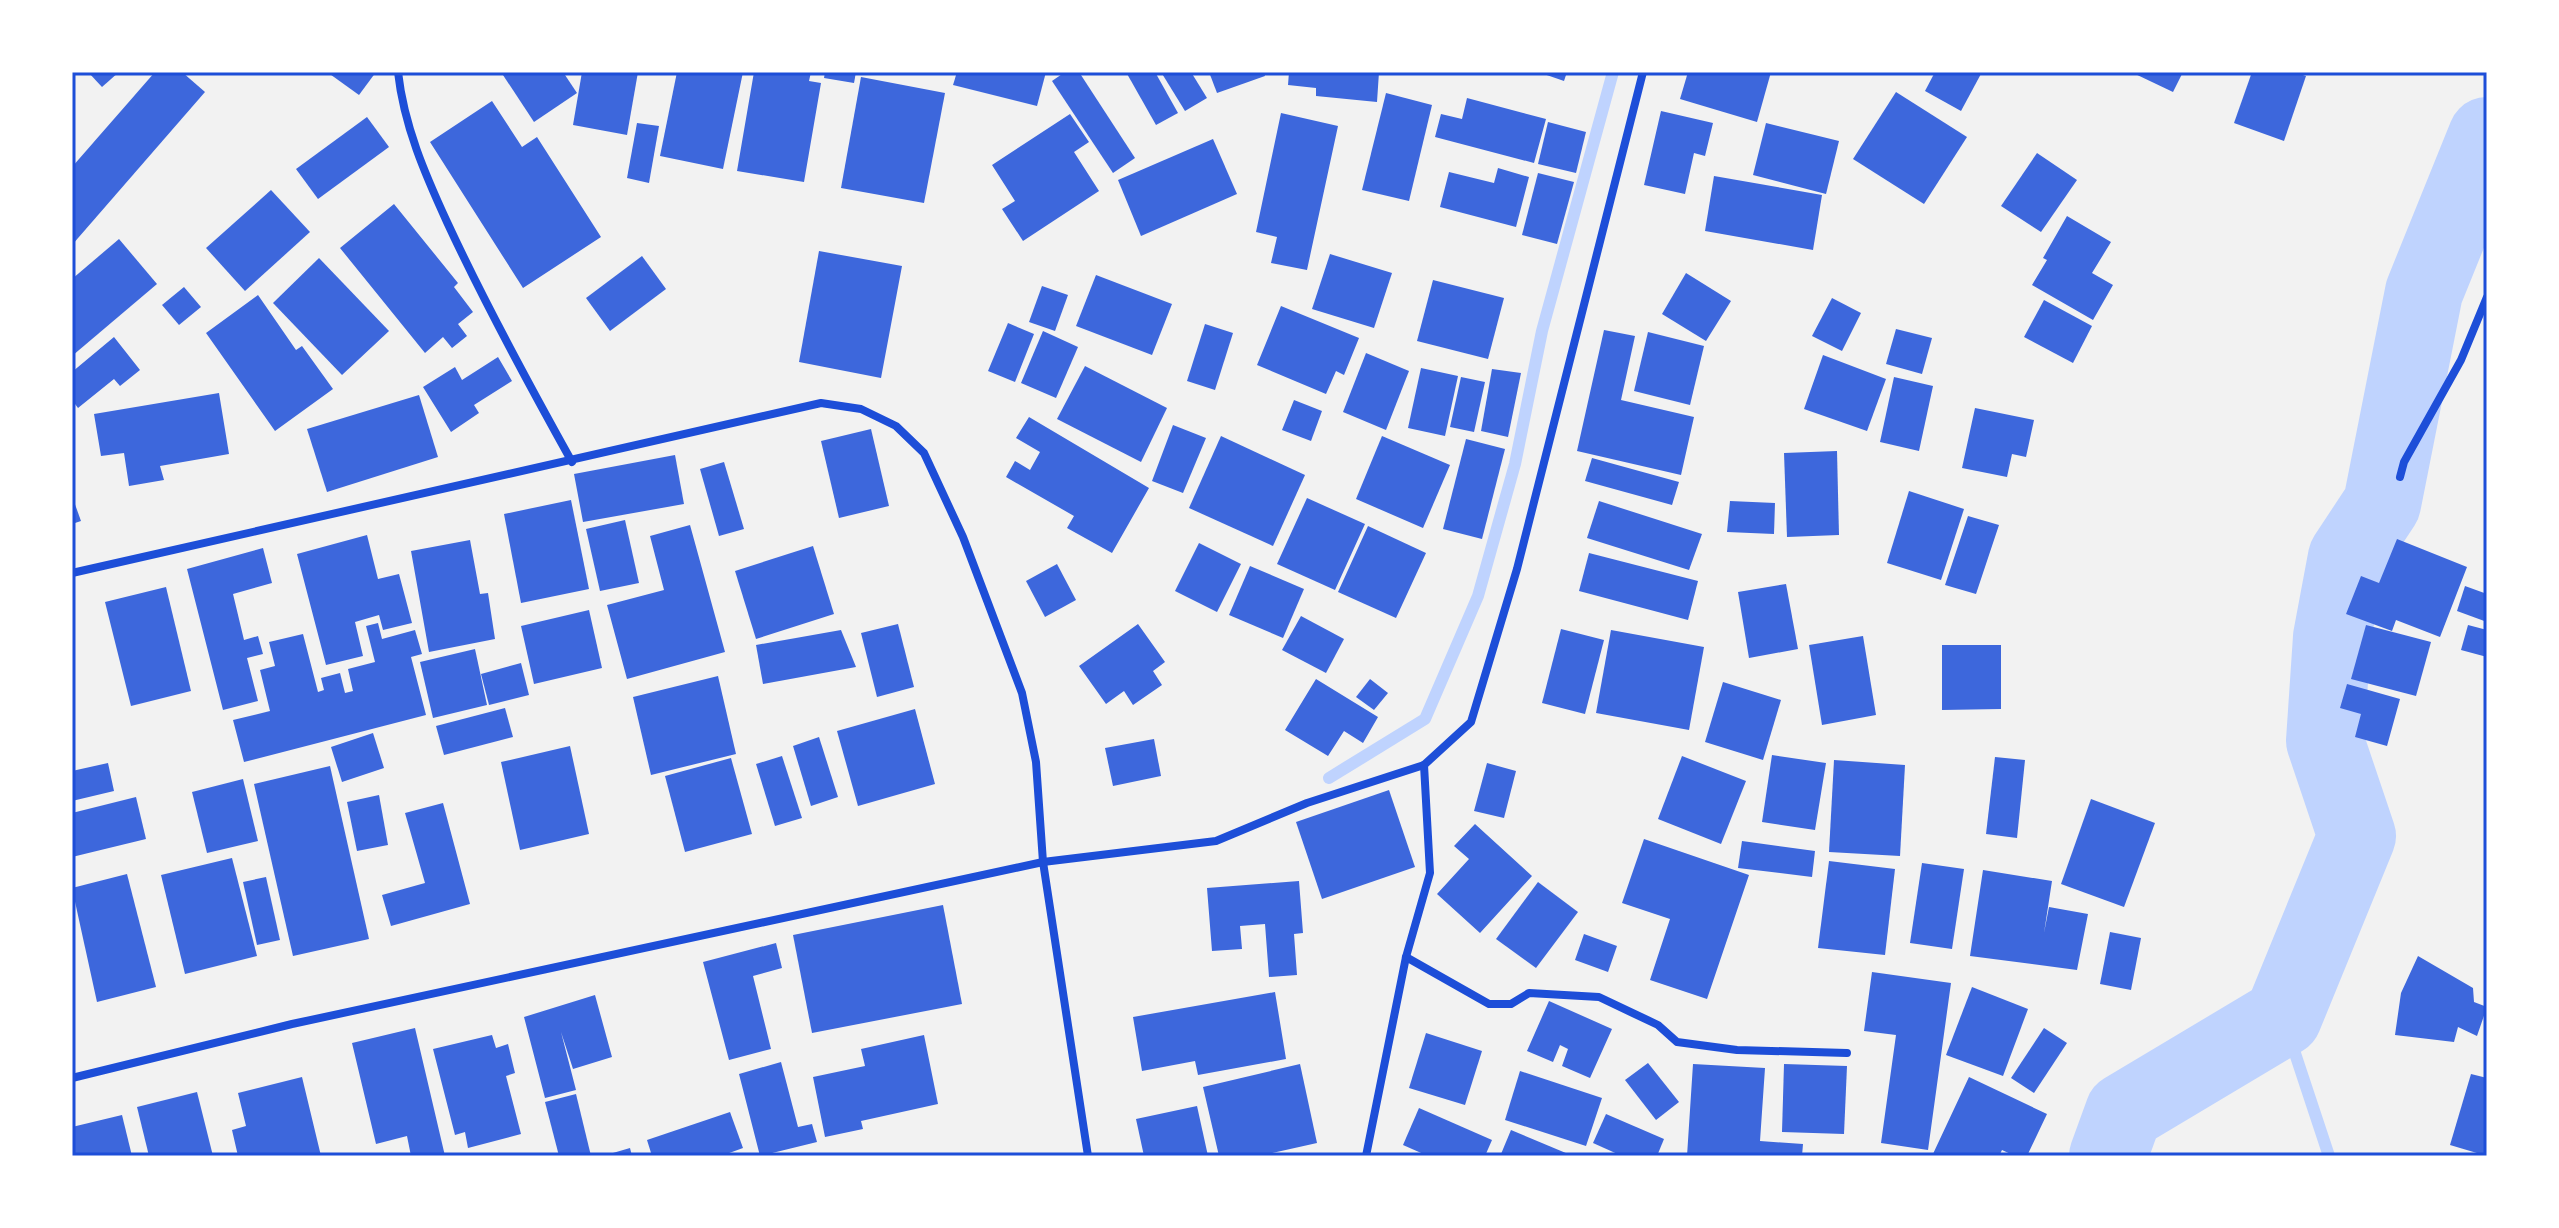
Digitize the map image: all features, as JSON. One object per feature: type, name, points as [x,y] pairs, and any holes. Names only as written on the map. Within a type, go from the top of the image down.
[{"type":"street","points":[[398,72],[401,98],[421,165],[473,279],[572,462]]},
{"type":"street","points":[[72,1078],[292,1024],[1043,862],[1216,841],[1307,803],[1424,765],[1471,722],[1517,569],[1643,72]]},
{"type":"street","points":[[2400,477],[2404,462],[2461,360],[2487,297]]},
{"type":"street","points":[[72,573],[235,534],[572,462],[821,403],[861,409],[896,426],[924,453],[963,537],[1022,693],[1036,762],[1043,862],[1088,1156]]},
{"type":"street","points":[[1366,1156],[1406,957],[1430,873],[1424,765]]},
{"type":"street","points":[[1406,957],[1489,1004],[1511,1004],[1529,993],[1599,997],[1658,1025],[1677,1042],[1737,1050],[1847,1053]]},
{"type":"building","points":[[88,72],[119,72],[102,87]]},
{"type":"building","points":[[155,72],[182,72],[205,92],[72,245],[72,167]]},
{"type":"building","points":[[327,72],[376,72],[359,95]]},
{"type":"building","points":[[501,72],[563,72],[577,93],[534,122]]},
{"type":"building","points":[[582,72],[638,72],[627,135],[573,125]]},
{"type":"building","points":[[677,72],[743,72],[723,169],[660,156]]},
{"type":"building","points":[[754,72],[811,72],[809,81],[821,83],[804,182],[737,171]]},
{"type":"building","points":[[825,72],[856,72],[854,83],[824,78]]},
{"type":"building","points":[[957,72],[1046,72],[1037,106],[953,85]]},
{"type":"building","points":[[1065,72],[1079,72],[1135,158],[1113,173],[1052,81]]},
{"type":"building","points":[[1126,72],[1155,72],[1178,113],[1156,125]]},
{"type":"building","points":[[1161,72],[1191,72],[1207,98],[1185,111]]},
{"type":"building","points":[[1209,72],[1264,72],[1265,76],[1217,93]]},
{"type":"building","points":[[1289,72],[1379,72],[1377,102],[1316,96],[1316,88],[1288,85]]},
{"type":"building","points":[[1538,72],[1567,72],[1564,81]]},
{"type":"building","points":[[1688,72],[1771,72],[1757,122],[1680,99]]},
{"type":"building","points":[[1935,72],[1982,72],[1961,111],[1925,91]]},
{"type":"building","points":[[2131,72],[2183,72],[2173,92]]},
{"type":"building","points":[[2252,72],[2294,72],[2306,76],[2284,141],[2234,123]]},
{"type":"building","points":[[861,77],[945,93],[924,203],[841,188]]},
{"type":"building","points":[[1896,92],[1967,137],[1924,204],[1853,159]]},
{"type":"building","points":[[1386,93],[1432,105],[1409,201],[1362,190]]},
{"type":"building","points":[[1467,98],[1546,119],[1534,163],[1435,137],[1441,114],[1462,119]]},
{"type":"building","points":[[492,101],[522,147],[537,137],[601,237],[523,288],[430,142]]},
{"type":"building","points":[[1661,111],[1713,123],[1705,156],[1694,153],[1685,194],[1644,185]]},
{"type":"building","points":[[1281,113],[1338,126],[1307,270],[1271,263],[1277,237],[1256,232]]},
{"type":"building","points":[[1070,114],[1089,142],[1074,152],[1099,191],[1023,241],[1002,209],[1015,201],[992,165]]},
{"type":"building","points":[[367,117],[389,147],[318,199],[296,169]]},
{"type":"building","points":[[1548,122],[1586,132],[1576,173],[1538,164]]},
{"type":"building","points":[[637,123],[659,126],[649,183],[627,178]]},
{"type":"building","points":[[1766,123],[1839,141],[1826,194],[1753,175]]},
{"type":"building","points":[[1213,139],[1237,194],[1141,236],[1118,180]]},
{"type":"building","points":[[2037,153],[2077,180],[2041,232],[2001,206]]},
{"type":"building","points":[[1498,168],[1529,177],[1516,227],[1440,207],[1449,172],[1494,183]]},
{"type":"building","points":[[1538,173],[1574,182],[1557,244],[1522,235]]},
{"type":"building","points":[[1714,176],[1822,195],[1813,250],[1705,231]]},
{"type":"building","points":[[271,190],[310,232],[245,291],[206,248]]},
{"type":"building","points":[[394,204],[458,283],[454,287],[473,312],[458,324],[467,336],[452,348],[443,337],[425,353],[340,248]]},
{"type":"building","points":[[2067,216],[2111,242],[2092,273],[2113,285],[2093,320],[2032,285],[2047,260],[2043,258]]},
{"type":"building","points":[[119,239],[157,284],[72,356],[72,279]]},
{"type":"building","points":[[819,251],[902,266],[881,378],[799,362]]},
{"type":"building","points":[[1330,254],[1392,273],[1374,328],[1312,309]]},
{"type":"building","points":[[642,256],[666,289],[610,331],[586,298]]},
{"type":"building","points":[[319,258],[389,331],[342,375],[273,303]]},
{"type":"building","points":[[1686,273],[1731,301],[1706,341],[1662,314]]},
{"type":"building","points":[[1096,275],[1172,304],[1152,355],[1076,326]]},
{"type":"building","points":[[1433,280],[1504,298],[1488,359],[1417,341]]},
{"type":"building","points":[[1042,286],[1068,295],[1055,331],[1029,322]]},
{"type":"building","points":[[184,287],[201,307],[179,325],[162,305]]},
{"type":"building","points":[[258,295],[296,350],[302,346],[333,389],[275,431],[206,333]]},
{"type":"building","points":[[1832,298],[1861,313],[1842,351],[1812,336]]},
{"type":"building","points":[[2044,300],[2092,326],[2073,363],[2024,337]]},
{"type":"building","points":[[1281,306],[1359,338],[1344,375],[1336,371],[1326,394],[1257,365]]},
{"type":"building","points":[[1008,323],[1034,334],[1015,382],[988,371]]},
{"type":"building","points":[[1205,324],[1233,333],[1215,390],[1187,381]]},
{"type":"building","points":[[1896,329],[1932,338],[1922,374],[1886,364]]},
{"type":"building","points":[[1604,330],[1635,336],[1621,400],[1694,417],[1681,475],[1577,451]]},
{"type":"building","points":[[1043,331],[1078,347],[1056,398],[1021,383]]},
{"type":"building","points":[[1648,332],[1704,346],[1690,405],[1634,391]]},
{"type":"building","points":[[114,337],[140,370],[120,386],[114,379],[78,408],[72,400],[72,372]]},
{"type":"building","points":[[1366,353],[1409,371],[1386,430],[1343,412]]},
{"type":"building","points":[[1823,355],[1886,379],[1867,431],[1804,409]]},
{"type":"building","points":[[498,357],[512,381],[474,405],[479,413],[451,432],[423,387],[455,367],[462,380]]},
{"type":"building","points":[[1085,366],[1167,408],[1141,462],[1057,419]]},
{"type":"building","points":[[1421,368],[1458,376],[1445,436],[1408,428]]},
{"type":"building","points":[[1492,369],[1521,373],[1508,437],[1481,431]]},
{"type":"building","points":[[1461,377],[1485,382],[1474,432],[1450,427]]},
{"type":"building","points":[[1894,377],[1933,386],[1919,451],[1880,442]]},
{"type":"building","points":[[219,393],[229,454],[160,466],[164,480],[129,486],[124,453],[101,456],[94,414]]},
{"type":"building","points":[[419,395],[438,457],[327,492],[307,429]]},
{"type":"building","points":[[1294,400],[1322,411],[1311,441],[1282,430]]},
{"type":"building","points":[[1975,408],[2034,420],[2026,457],[2012,454],[2007,477],[1962,468]]},
{"type":"building","points":[[1029,417],[1149,488],[1112,553],[1067,528],[1074,516],[1006,477],[1015,461],[1030,470],[1040,452],[1016,438]]},
{"type":"building","points":[[1173,425],[1206,438],[1183,493],[1152,481]]},
{"type":"building","points":[[871,429],[889,506],[839,518],[821,441]]},
{"type":"building","points":[[1221,436],[1305,475],[1273,546],[1189,508]]},
{"type":"building","points":[[1382,436],[1450,465],[1423,528],[1356,499]]},
{"type":"building","points":[[1466,439],[1505,449],[1482,539],[1443,529]]},
{"type":"building","points":[[1837,451],[1839,535],[1787,537],[1784,453]]},
{"type":"building","points":[[675,455],[684,504],[583,522],[574,474]]},
{"type":"building","points":[[1592,458],[1679,482],[1672,505],[1585,481]]},
{"type":"building","points":[[724,462],[744,529],[719,536],[700,469]]},
{"type":"building","points":[[1909,491],[1964,509],[1941,580],[1887,563]]},
{"type":"building","points":[[72,496],[81,521],[72,524]]},
{"type":"building","points":[[1307,498],[1365,524],[1335,590],[1277,564]]},
{"type":"building","points":[[571,500],[589,589],[521,603],[504,514]]},
{"type":"building","points":[[1599,501],[1702,534],[1689,570],[1587,538]]},
{"type":"building","points":[[1730,501],[1775,503],[1774,534],[1727,532]]},
{"type":"building","points":[[1968,516],[1999,525],[1976,594],[1945,585]]},
{"type":"building","points":[[625,520],[639,583],[600,591],[586,529]]},
{"type":"building","points":[[690,525],[725,652],[627,679],[607,605],[664,590],[650,536]]},
{"type":"building","points":[[1368,526],[1426,553],[1396,618],[1338,592]]},
{"type":"building","points":[[367,535],[378,579],[399,574],[412,623],[383,630],[379,615],[355,622],[363,656],[326,665],[297,554]]},
{"type":"building","points":[[2397,539],[2467,567],[2440,637],[2396,620],[2392,631],[2346,614],[2361,576],[2379,583]]},
{"type":"building","points":[[470,540],[480,594],[488,593],[495,639],[429,652],[411,551]]},
{"type":"building","points":[[1199,543],[1241,564],[1217,612],[1175,591]]},
{"type":"building","points":[[813,546],[834,614],[756,639],[735,571]]},
{"type":"building","points":[[263,548],[272,583],[233,594],[244,640],[258,636],[263,654],[247,658],[258,701],[223,710],[187,569]]},
{"type":"building","points":[[1589,553],[1698,581],[1688,620],[1579,591]]},
{"type":"building","points":[[1057,564],[1076,600],[1045,617],[1026,581]]},
{"type":"building","points":[[1250,566],[1304,589],[1283,638],[1229,615]]},
{"type":"building","points":[[1786,584],[1798,649],[1749,658],[1738,592]]},
{"type":"building","points":[[2465,586],[2487,594],[2487,622],[2457,611]]},
{"type":"building","points":[[166,587],[191,691],[131,706],[105,602]]},
{"type":"building","points":[[589,610],[602,668],[534,684],[521,626]]},
{"type":"building","points":[[1301,616],[1344,639],[1326,673],[1282,650]]},
{"type":"building","points":[[378,623],[382,639],[415,630],[422,654],[411,657],[426,715],[244,762],[233,720],[270,711],[260,670],[275,666],[269,642],[303,634],[318,692],[324,690],[321,678],[340,673],[345,693],[353,691],[348,669],[375,662],[366,626]]},
{"type":"building","points":[[898,624],[914,687],[877,697],[861,633]]},
{"type":"building","points":[[1138,624],[1165,662],[1153,671],[1162,685],[1133,705],[1124,691],[1106,704],[1079,666]]},
{"type":"building","points":[[2366,625],[2431,642],[2416,696],[2351,679]]},
{"type":"building","points":[[2468,625],[2487,630],[2487,657],[2461,650]]},
{"type":"building","points":[[1561,629],[1604,640],[1585,714],[1542,703]]},
{"type":"building","points":[[841,630],[856,667],[763,684],[756,645]]},
{"type":"building","points":[[1611,630],[1704,647],[1689,730],[1596,713]]},
{"type":"building","points":[[1863,636],[1876,715],[1822,725],[1809,645]]},
{"type":"building","points":[[1942,645],[2001,645],[2001,709],[1942,710]]},
{"type":"building","points":[[475,649],[487,705],[433,718],[420,662]]},
{"type":"building","points":[[521,663],[529,695],[489,705],[481,674]]},
{"type":"building","points":[[718,676],[736,754],[651,775],[633,697]]},
{"type":"building","points":[[1316,679],[1378,717],[1363,743],[1344,731],[1328,756],[1285,730]]},
{"type":"building","points":[[1370,679],[1388,693],[1374,710],[1356,697]]},
{"type":"building","points":[[1723,682],[1781,700],[1763,760],[1705,742]]},
{"type":"building","points":[[2347,684],[2400,699],[2387,746],[2355,737],[2361,714],[2340,708]]},
{"type":"building","points":[[505,708],[513,737],[444,755],[436,726]]},
{"type":"building","points":[[915,709],[935,784],[858,806],[837,731]]},
{"type":"building","points":[[373,733],[384,768],[342,782],[331,747]]},
{"type":"building","points":[[819,737],[838,797],[811,806],[793,746]]},
{"type":"building","points":[[1154,739],[1161,776],[1113,786],[1105,748]]},
{"type":"building","points":[[570,746],[589,834],[520,850],[501,762]]},
{"type":"building","points":[[1772,755],[1826,763],[1815,830],[1762,822]]},
{"type":"building","points":[[782,756],[802,818],[775,826],[756,764]]},
{"type":"building","points":[[1682,756],[1746,781],[1721,844],[1658,819]]},
{"type":"building","points":[[1995,757],[2025,760],[2017,838],[1986,834]]},
{"type":"building","points":[[731,758],[752,834],[685,852],[665,776]]},
{"type":"building","points":[[1834,760],[1905,765],[1900,856],[1829,852]]},
{"type":"building","points":[[108,763],[114,791],[72,801],[72,771]]},
{"type":"building","points":[[1487,763],[1516,771],[1504,818],[1474,811]]},
{"type":"building","points":[[330,766],[369,939],[293,956],[254,784]]},
{"type":"building","points":[[243,779],[258,841],[207,853],[192,792]]},
{"type":"building","points":[[1389,790],[1415,867],[1322,899],[1296,822]]},
{"type":"building","points":[[379,795],[388,845],[357,851],[347,802]]},
{"type":"building","points":[[136,797],[146,839],[72,857],[72,813]]},
{"type":"building","points":[[2091,799],[2155,823],[2124,907],[2061,884]]},
{"type":"building","points":[[443,803],[470,904],[391,926],[382,895],[425,883],[405,813]]},
{"type":"building","points":[[1475,824],[1532,876],[1480,933],[1437,894],[1469,859],[1454,846]]},
{"type":"building","points":[[1644,839],[1749,875],[1707,999],[1650,980],[1670,919],[1622,903]]},
{"type":"building","points":[[1742,841],[1815,851],[1812,877],[1738,868]]},
{"type":"building","points":[[232,858],[257,956],[185,974],[161,875]]},
{"type":"building","points":[[1829,861],[1895,869],[1885,955],[1818,948]]},
{"type":"building","points":[[1922,863],[1964,869],[1952,949],[1910,943]]},
{"type":"building","points":[[1983,870],[2052,881],[2044,933],[2049,907],[2088,914],[2077,970],[1970,956]]},
{"type":"building","points":[[127,874],[156,987],[97,1002],[72,888]]},
{"type":"building","points":[[266,877],[280,940],[257,945],[243,882]]},
{"type":"building","points":[[1299,881],[1303,933],[1294,934],[1297,975],[1269,977],[1265,924],[1240,926],[1242,949],[1212,951],[1207,888]]},
{"type":"building","points":[[1538,882],[1578,912],[1536,968],[1496,939]]},
{"type":"building","points":[[943,905],[962,1004],[812,1033],[793,935]]},
{"type":"building","points":[[2110,932],[2141,938],[2131,990],[2100,984]]},
{"type":"building","points":[[1584,934],[1617,946],[1608,972],[1575,960]]},
{"type":"building","points":[[776,943],[782,968],[753,976],[771,1049],[729,1060],[703,962]]},
{"type":"building","points":[[2418,956],[2473,988],[2474,1002],[2487,1007],[2477,1036],[2458,1027],[2454,1042],[2395,1035],[2401,993]]},
{"type":"building","points":[[1872,972],[1951,983],[1928,1150],[1881,1143],[1896,1035],[1864,1031]]},
{"type":"building","points":[[1972,987],[2028,1009],[2003,1076],[1946,1055]]},
{"type":"building","points":[[1275,992],[1286,1059],[1198,1075],[1195,1061],[1142,1071],[1133,1017]]},
{"type":"building","points":[[595,995],[612,1057],[573,1069],[561,1032],[576,1090],[545,1098],[524,1017]]},
{"type":"building","points":[[1549,1001],[1612,1029],[1590,1078],[1562,1066],[1568,1049],[1560,1045],[1553,1062],[1527,1051]]},
{"type":"building","points":[[415,1028],[445,1156],[411,1156],[407,1136],[376,1144],[352,1043]]},
{"type":"building","points":[[2044,1028],[2067,1043],[2034,1093],[2011,1078]]},
{"type":"building","points":[[1426,1033],[1482,1051],[1465,1105],[1409,1088]]},
{"type":"building","points":[[492,1035],[496,1048],[508,1044],[515,1073],[506,1076],[521,1134],[468,1148],[465,1132],[455,1135],[433,1049]]},
{"type":"building","points":[[924,1035],[938,1104],[861,1121],[863,1129],[825,1137],[813,1077],[865,1066],[861,1049]]},
{"type":"building","points":[[781,1062],[798,1127],[812,1124],[817,1142],[760,1156],[739,1074]]},
{"type":"building","points":[[1648,1063],[1679,1102],[1656,1120],[1625,1080]]},
{"type":"building","points":[[1300,1064],[1317,1143],[1259,1156],[1219,1156],[1203,1087]]},
{"type":"building","points":[[1693,1064],[1765,1068],[1760,1141],[1803,1144],[1802,1156],[1687,1156]]},
{"type":"building","points":[[1784,1064],[1847,1066],[1844,1134],[1782,1132]]},
{"type":"building","points":[[1520,1071],[1602,1098],[1586,1146],[1505,1120]]},
{"type":"building","points":[[2471,1074],[2487,1078],[2487,1156],[2450,1145]]},
{"type":"building","points":[[302,1077],[321,1156],[238,1156],[232,1130],[246,1126],[238,1093]]},
{"type":"building","points":[[1969,1077],[2047,1114],[2027,1156],[2015,1156],[2002,1150],[1999,1156],[1932,1156]]},
{"type":"building","points":[[197,1092],[213,1156],[149,1156],[137,1107]]},
{"type":"building","points":[[576,1094],[591,1156],[559,1156],[545,1102]]},
{"type":"building","points":[[1197,1106],[1208,1156],[1144,1156],[1136,1119]]},
{"type":"building","points":[[1419,1108],[1492,1140],[1485,1156],[1428,1156],[1403,1145]]},
{"type":"building","points":[[730,1112],[743,1148],[721,1156],[652,1156],[647,1140]]},
{"type":"building","points":[[1606,1114],[1664,1139],[1657,1156],[1622,1156],[1593,1143]]},
{"type":"building","points":[[122,1115],[132,1156],[72,1156],[72,1127]]},
{"type":"building","points":[[1511,1130],[1573,1156],[1505,1156],[1501,1154]]},
{"type":"building","points":[[630,1148],[632,1156],[606,1156],[606,1155]]},
{"type":"waterway","points":[[1329,778],[1425,719],[1478,596],[1515,464],[1542,331],[1613,72]]},
{"type":"waterway","points":[[2108,1156],[2124,1112],[2283,1017],[2357,836],[2325,741],[2332,637],[2347,557],[2382,504],[2424,292],[2487,136]]},
{"type":"waterway","points":[[2283,1017],[2329,1156]]}]
